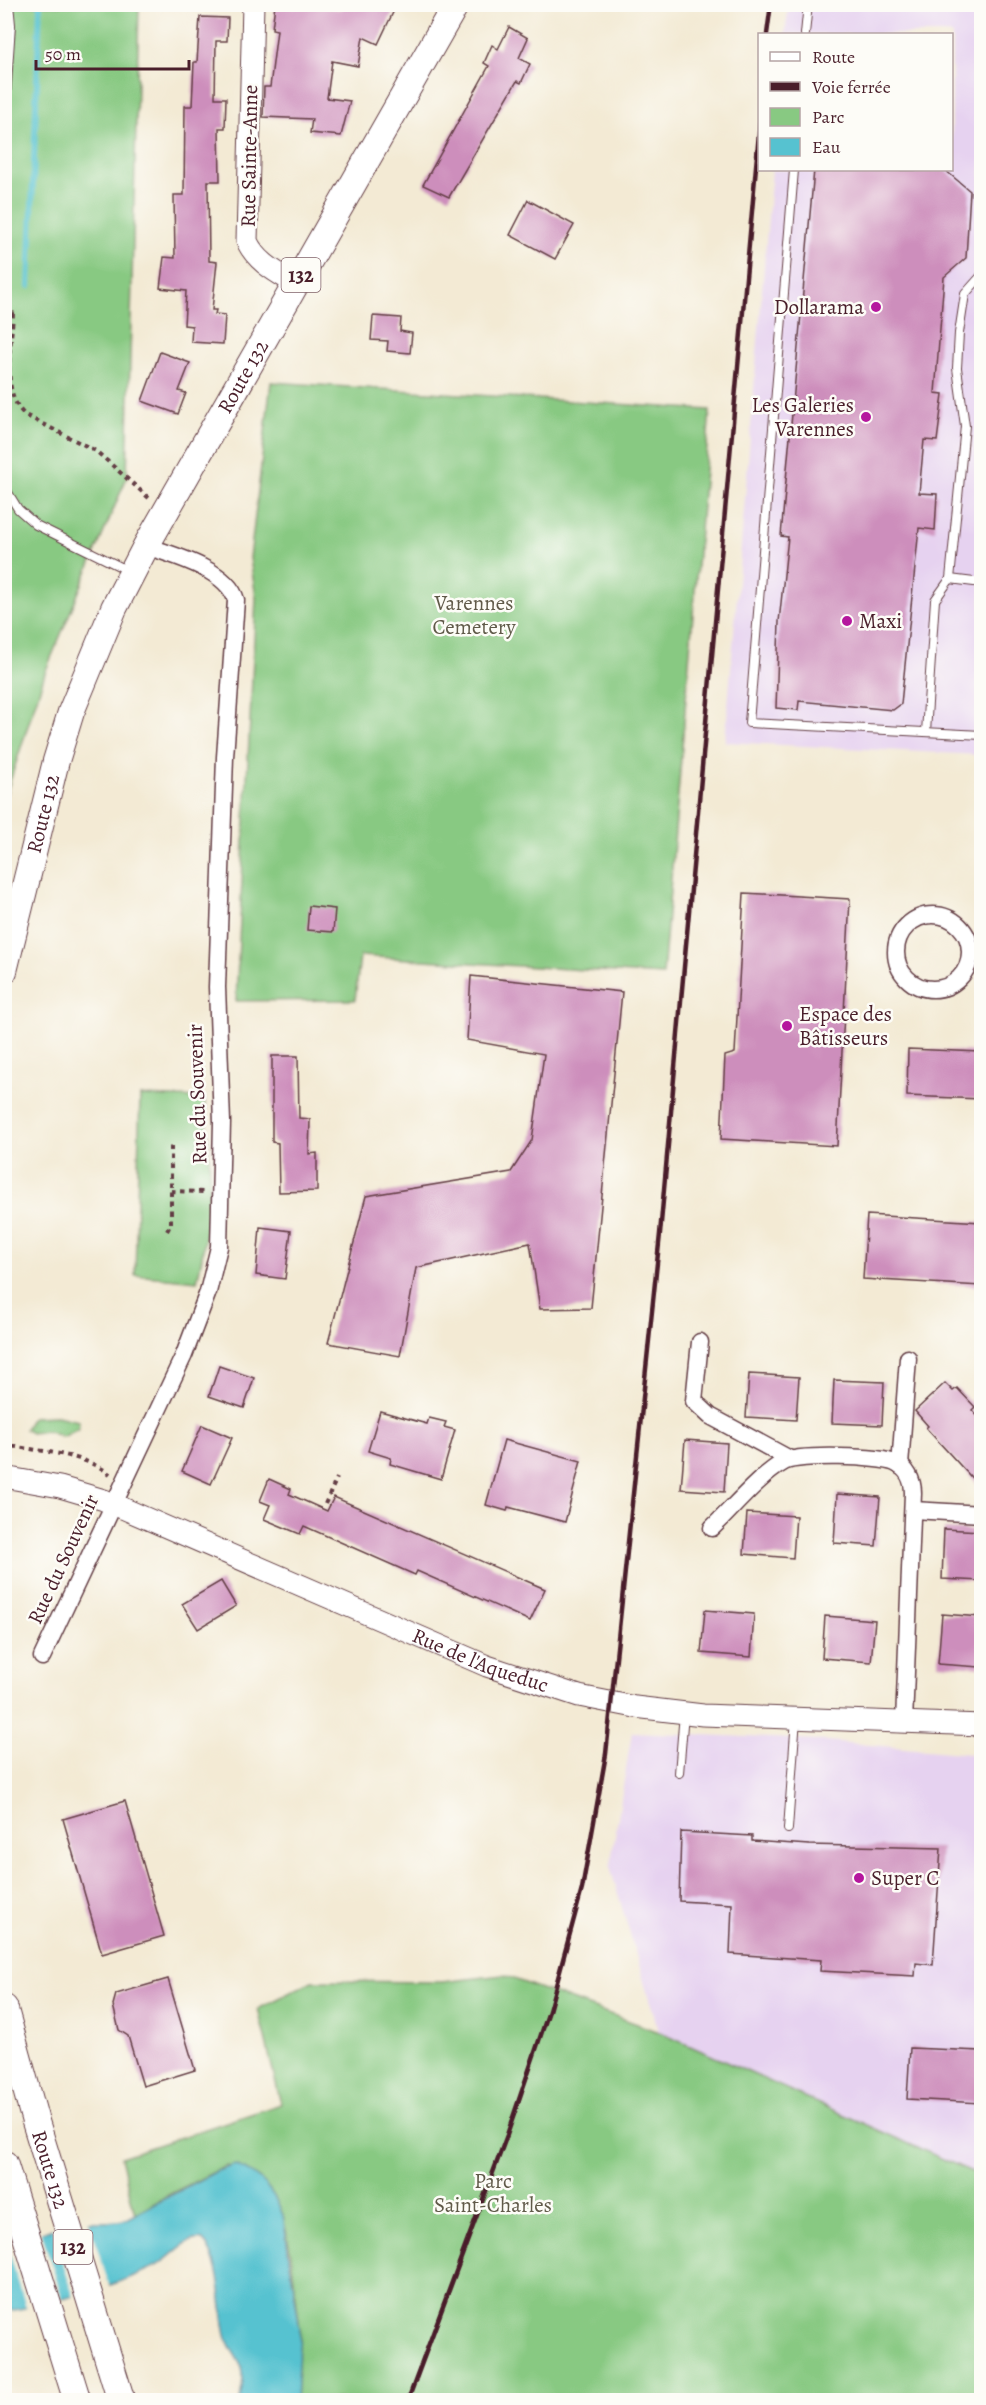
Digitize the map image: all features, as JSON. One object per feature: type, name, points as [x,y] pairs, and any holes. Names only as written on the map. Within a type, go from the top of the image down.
[{"type":"highway","name":"Route 132","points":[[4,2008],[56,2192],[121,2400]]},
{"type":"highway","name":"Route 132","points":[[4,2164],[77,2400]]},
{"type":"main road","name":"Route 132","points":[[4,908],[93,656],[132,573],[456,4]]},
{"type":"main road","name":"Route 132","points":[[4,971],[56,761]]},
{"type":"street","name":"Rue Sainte-Anne","points":[[253,4],[247,242],[255,254],[269,267],[296,284]]},
{"type":"street","name":"Rue du Souvenir","points":[[42,1657],[194,1331],[213,1279],[221,1231],[222,1122],[217,987],[225,757],[236,600],[230,588],[220,579],[184,560],[146,546]]},
{"type":"street","points":[[941,915],[975,938],[963,973],[943,987],[919,986],[909,980],[901,970],[897,959],[900,935],[907,925],[917,918],[941,915]]},
{"type":"street","points":[[700,1342],[694,1401],[710,1416],[790,1459]]},
{"type":"street","points":[[900,1466],[908,1358]]},
{"type":"street","points":[[712,1528],[774,1469],[790,1459],[809,1456],[881,1460],[900,1466],[911,1480],[913,1510],[904,1723]]},
{"type":"street","name":"Rue de l'Aqueduc","points":[[4,1477],[68,1489],[113,1504],[507,1674],[579,1696],[635,1707],[684,1713],[981,1725]]},
{"type":"street","points":[[913,1510],[981,1514]]},
{"type":"lane","points":[[4,128],[11,25],[9,4]]},
{"type":"lane","points":[[805,33],[808,4]]},
{"type":"lane","points":[[794,171],[749,723],[981,735]]},
{"type":"lane","points":[[926,732],[934,600],[950,579],[965,426],[957,368],[959,333],[965,294],[981,275]]},
{"type":"lane","points":[[4,486],[18,509],[36,525],[132,573]]},
{"type":"lane","points":[[950,579],[981,583]]},
{"type":"lane","points":[[679,1773],[684,1713]]},
{"type":"lane","points":[[788,1829],[796,1718]]},
{"type":"path","points":[[4,312],[13,313],[10,381],[17,408],[25,415],[96,451],[166,513]]},
{"type":"path","points":[[167,1231],[171,1224],[171,1145]]},
{"type":"path","points":[[171,1191],[208,1193]]},
{"type":"path","points":[[4,1445],[76,1459],[98,1466],[108,1473]]},
{"type":"path","points":[[326,1504],[337,1478]]},
{"type":"shaded area","points":[[789,5],[981,5],[981,755],[725,742],[772,171],[953,171],[953,33],[785,33]]},
{"type":"shaded area","points":[[632,1732],[816,1740],[981,1755],[981,2176],[659,2032],[610,1867]]},
{"type":"green space","points":[[5,5],[139,5],[127,477],[46,670],[5,797]]},
{"type":"green space","name":"Varennes Cemetery","points":[[271,382],[710,410],[663,975],[360,956],[355,1000],[236,1001],[256,598],[250,558]]},
{"type":"green space","points":[[140,1096],[204,1098],[209,1144],[209,1190],[202,1259],[197,1281],[135,1275]]},
{"type":"green space","points":[[57,1416],[79,1421],[78,1429],[63,1437],[46,1431],[31,1433],[25,1429],[32,1417]]},
{"type":"green space","name":"Parc Saint-Charles","points":[[503,1975],[659,2032],[981,2176],[981,2400],[296,2400],[300,2330],[291,2255],[283,2215],[260,2179],[244,2169],[226,2166],[168,2195],[135,2215],[121,2157],[281,2104],[258,2009],[312,1981],[442,1982]]},
{"type":"water","points":[[235,2165],[252,2173],[265,2184],[283,2215],[300,2330],[296,2400],[240,2400],[243,2372],[227,2339],[215,2263],[203,2240],[190,2241],[156,2266],[101,2288],[5,2312],[5,2249],[57,2227],[82,2222],[124,2220],[217,2171]]},
{"type":"pier","points":[[88,2219],[110,2288],[74,2298],[51,2224]]},
{"type":"pier","points":[[40,2228],[63,2301],[27,2310],[7,2245]]},
{"type":"building","points":[[275,4],[341,9],[343,4],[397,4],[378,44],[363,37],[358,66],[332,61],[327,98],[350,101],[341,136],[310,133],[312,119],[263,117],[264,87],[270,87],[277,30],[272,29]]},
{"type":"building","points":[[200,17],[228,18],[227,41],[216,41],[215,98],[226,98],[225,128],[219,128],[220,181],[208,181],[209,261],[217,262],[212,310],[216,310],[215,314],[225,315],[223,344],[191,342],[192,326],[184,325],[186,291],[160,288],[164,257],[175,258],[174,195],[184,195],[185,106],[192,106],[194,62],[197,62]]},
{"type":"building","points":[[509,27],[528,38],[519,58],[530,64],[521,83],[517,81],[449,197],[423,185],[489,66],[484,63],[492,45],[498,49]]},
{"type":"building","name":"Les Galeries Varennes","points":[[814,171],[946,171],[970,191],[966,258],[944,277],[935,393],[943,394],[937,441],[924,440],[919,493],[937,494],[935,530],[919,528],[901,704],[893,710],[799,701],[798,710],[776,708],[779,622],[788,537],[781,536]]},
{"type":"building","points":[[528,200],[574,225],[555,259],[510,235]]},
{"type":"building","points":[[373,316],[401,318],[400,331],[412,333],[410,353],[387,351],[388,341],[371,340]]},
{"type":"building","points":[[160,352],[190,363],[179,391],[186,393],[178,414],[142,401]]},
{"type":"building","name":"Espace des Bâtisseurs","points":[[744,893],[850,899],[837,1146],[721,1139],[725,1056],[735,1053]]},
{"type":"building","points":[[309,906],[335,909],[333,932],[307,930]]},
{"type":"building","points":[[471,976],[622,992],[591,1308],[540,1309],[530,1243],[416,1268],[400,1356],[328,1343],[366,1196],[511,1172],[532,1140],[544,1054],[467,1040]]},
{"type":"building","points":[[908,1049],[981,1052],[981,1099],[907,1096]]},
{"type":"building","points":[[272,1056],[298,1056],[299,1118],[310,1119],[309,1154],[317,1153],[317,1191],[279,1192],[278,1143],[272,1142]]},
{"type":"building","points":[[867,1215],[981,1222],[981,1286],[863,1279]]},
{"type":"building","points":[[260,1227],[291,1231],[285,1279],[256,1275]]},
{"type":"building","points":[[219,1366],[254,1378],[244,1408],[209,1396]]},
{"type":"building","points":[[749,1374],[799,1377],[796,1420],[746,1417]]},
{"type":"building","points":[[834,1380],[884,1382],[882,1425],[832,1423]]},
{"type":"building","points":[[945,1383],[953,1391],[957,1388],[975,1407],[972,1410],[981,1420],[981,1488],[926,1428],[928,1426],[915,1411]]},
{"type":"building","points":[[380,1411],[427,1424],[429,1418],[446,1422],[444,1427],[455,1430],[441,1479],[390,1464],[391,1458],[368,1451]]},
{"type":"building","points":[[202,1425],[232,1438],[211,1484],[182,1471]]},
{"type":"building","points":[[504,1440],[581,1461],[565,1522],[508,1507],[507,1511],[486,1505]]},
{"type":"building","points":[[685,1440],[727,1443],[724,1492],[681,1489]]},
{"type":"building","points":[[269,1479],[291,1489],[289,1494],[327,1511],[334,1497],[545,1589],[530,1621],[417,1571],[415,1575],[304,1526],[300,1534],[264,1519],[270,1505],[260,1501]]},
{"type":"building","points":[[837,1494],[880,1497],[876,1546],[834,1543]]},
{"type":"building","points":[[747,1513],[796,1516],[793,1558],[744,1554]]},
{"type":"building","points":[[944,1529],[981,1531],[981,1581],[942,1579]]},
{"type":"building","points":[[221,1581],[236,1606],[198,1629],[182,1604]]},
{"type":"building","points":[[705,1610],[754,1614],[751,1657],[701,1653]]},
{"type":"building","points":[[942,1614],[981,1617],[980,1667],[938,1664]]},
{"type":"building","points":[[825,1616],[875,1620],[871,1662],[822,1658]]},
{"type":"building","points":[[125,1801],[164,1936],[102,1954],[63,1819]]},
{"type":"building","points":[[681,1832],[752,1836],[752,1841],[809,1845],[941,1848],[933,1965],[916,1963],[915,1976],[820,1971],[821,1960],[730,1954],[732,1904],[679,1901]]},
{"type":"building","points":[[168,1979],[195,2070],[143,2086],[128,2036],[119,2030],[113,2005],[116,1994]]},
{"type":"building","points":[[910,2048],[981,2051],[981,2103],[907,2099]]},
{"type":"waterway","points":[[29,286],[40,4]]},
{"type":"railway","points":[[767,33],[771,4]]},
{"type":"railway","points":[[408,2400],[507,2135],[549,2011],[582,1889],[606,1754],[660,1234],[758,144]]},
{"type":"place","name":"Dollarama","points":[[876,307]]},
{"type":"place","name":"Les Galeries Varennes","points":[[866,417]]},
{"type":"place","name":"Maxi","points":[[847,621]]},
{"type":"place","name":"Espace des Bâtisseurs","points":[[787,1026]]},
{"type":"place","name":"Super C","points":[[859,1878]]}]
